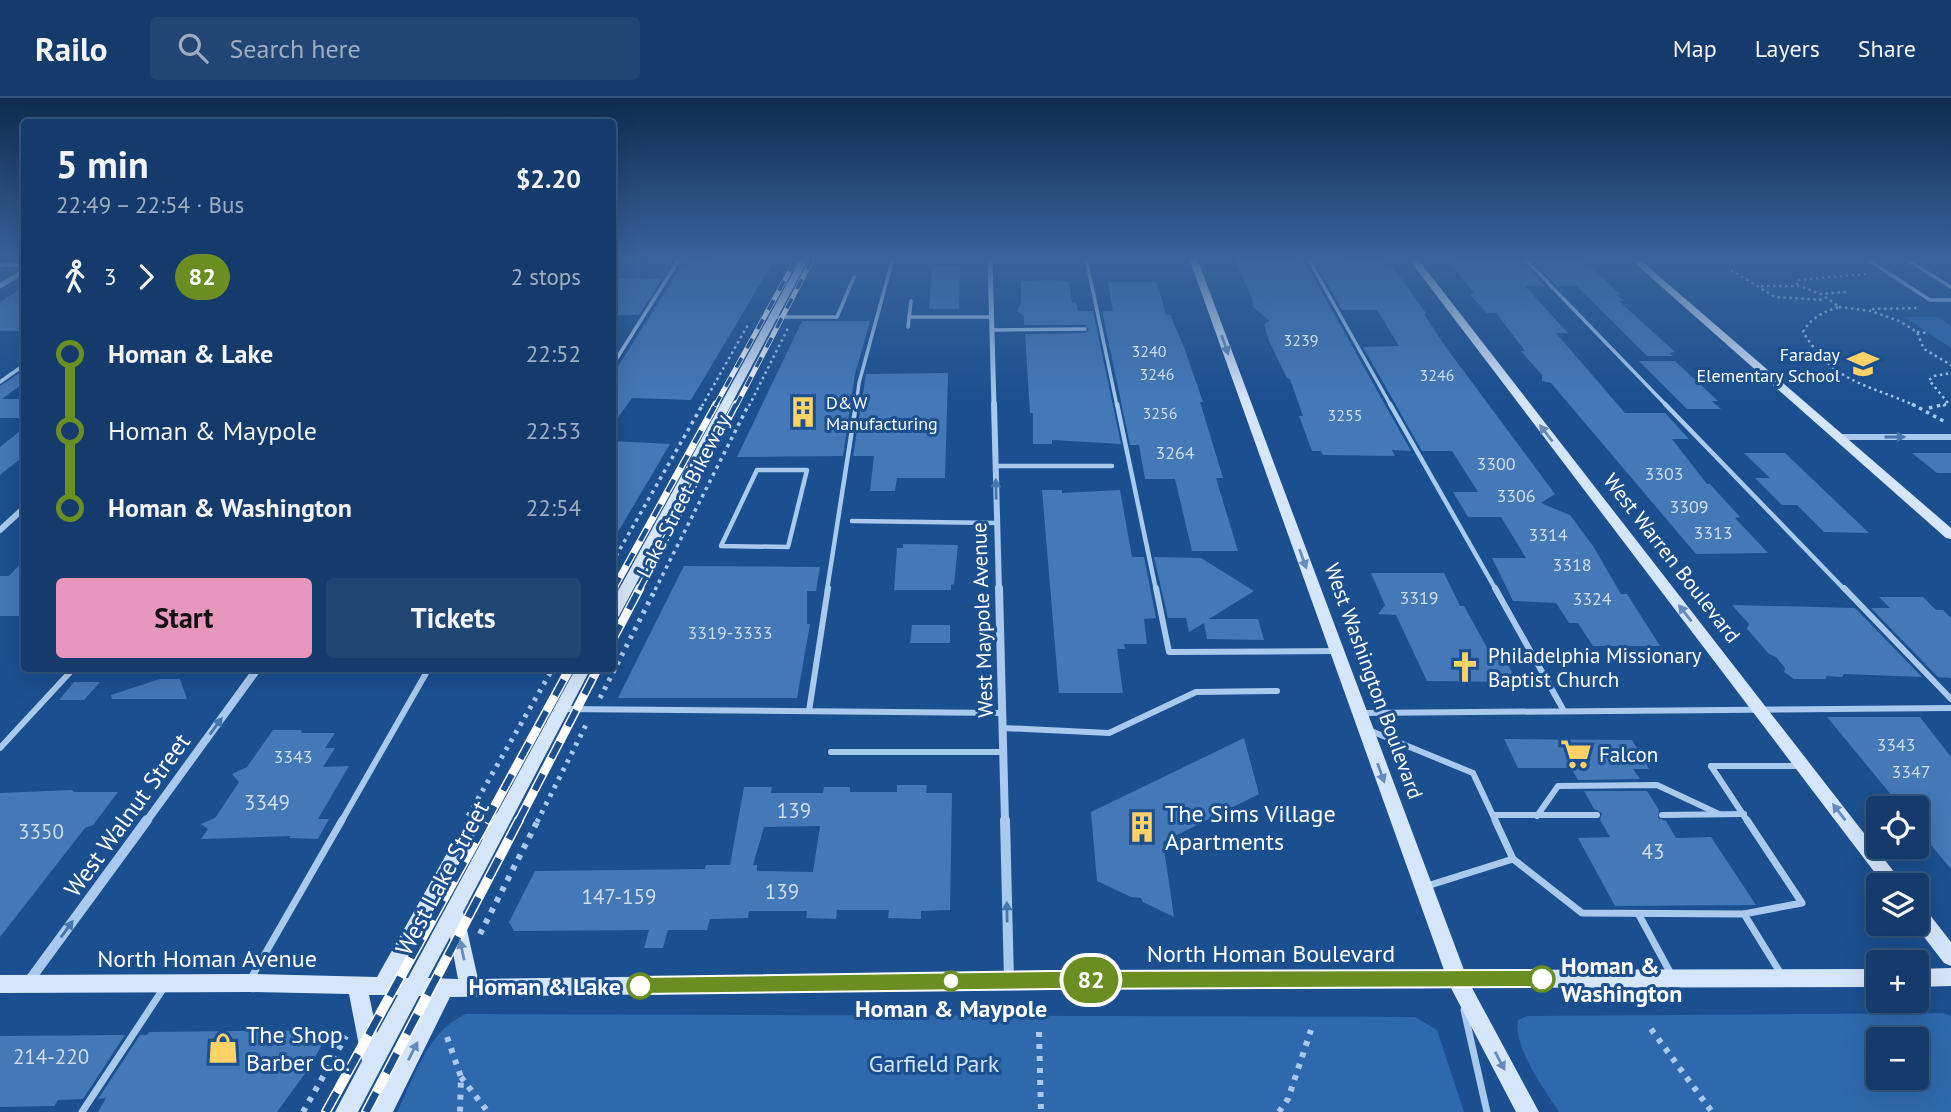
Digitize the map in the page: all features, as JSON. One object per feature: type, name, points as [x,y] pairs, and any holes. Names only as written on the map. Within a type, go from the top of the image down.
[{"type":"street","points":[[616,609],[779,305]]},
{"type":"street","name":"West Maypole Avenue","points":[[992,305],[1009,981]]},
{"type":"street","name":"West Washington Boulevard","points":[[1210,305],[1457,979],[1528,1112]]},
{"type":"street","name":"West Warren Boulevard","points":[[1448,305],[1886,873]]},
{"type":"street","points":[[1687,305],[1951,534]]},
{"type":"street","points":[[1839,437],[1951,437]]},
{"type":"street","points":[[0,530],[21,511]]},
{"type":"street","name":"West Walnut Street","points":[[27,984],[255,672]]},
{"type":"street","name":"West Lake Street","points":[[346,1112],[582,672]]},
{"type":"street","points":[[382,986],[461,844],[503,818]]},
{"type":"street","points":[[454,912],[470,988]]},
{"type":"street","points":[[1929,929],[1951,957]]},
{"type":"street","points":[[1929,978],[1951,977]]},
{"type":"street","name":"North Homan Boulevard","points":[[413,987],[1009,981],[1866,978]]},
{"type":"street","name":"North Homan Avenue","points":[[0,984],[249,983],[413,987]]},
{"type":"street","points":[[357,985],[373,1062]]},
{"type":"street","points":[[382,1112],[445,988]]},
{"type":"lane","points":[[616,360],[650,305]]},
{"type":"lane","points":[[773,317],[837,317],[842,305]]},
{"type":"lane","points":[[809,711],[859,383],[880,305]]},
{"type":"lane","points":[[908,327],[910,305]]},
{"type":"lane","points":[[1096,305],[1169,652],[1337,651]]},
{"type":"lane","points":[[1335,305],[1564,711]]},
{"type":"lane","points":[[1570,305],[1951,699]]},
{"type":"lane","points":[[908,317],[992,317]]},
{"type":"lane","points":[[992,330],[1085,329]]},
{"type":"lane","points":[[0,382],[21,367]]},
{"type":"lane","points":[[996,466],[1112,466]]},
{"type":"lane","points":[[757,470],[807,470],[788,547],[721,546],[757,470]]},
{"type":"lane","points":[[852,521],[997,523]]},
{"type":"lane","points":[[0,748],[70,672]]},
{"type":"lane","points":[[249,983],[427,672]]},
{"type":"lane","points":[[1003,728],[1109,733],[1196,692],[1277,691]]},
{"type":"lane","points":[[1360,713],[1951,708]]},
{"type":"lane","points":[[562,709],[1002,713]]},
{"type":"lane","points":[[1365,729],[1473,773],[1513,859],[1582,913],[1744,914],[1802,902],[1711,766],[1804,766]]},
{"type":"lane","points":[[831,752],[1003,752]]},
{"type":"lane","points":[[1537,816],[1558,786],[1644,785],[1657,785],[1719,814]]},
{"type":"lane","points":[[1662,815],[1744,814]]},
{"type":"lane","points":[[1494,816],[1597,815]]},
{"type":"lane","points":[[1423,887],[1513,859]]},
{"type":"lane","points":[[1660,905],[1664,914]]},
{"type":"lane","points":[[1704,905],[1710,914]]},
{"type":"lane","points":[[1744,914],[1783,977]]},
{"type":"lane","points":[[1639,915],[1672,977]]},
{"type":"lane","points":[[1457,979],[1487,1112]]},
{"type":"lane","points":[[82,1112],[167,984]]},
{"type":"path","points":[[1923,308],[1839,307],[1821,313],[1806,324],[1803,332],[1826,364],[1862,387],[1886,397],[1928,408],[1941,407],[1948,403],[1929,380],[1934,376],[1951,373]]},
{"type":"path","points":[[1868,309],[1893,317],[1917,332],[1929,333]]},
{"type":"path","name":"Lake Street Bikeway","points":[[616,667],[794,318]]},
{"type":"path","name":"Lake Street Bikeway","points":[[616,556],[751,321]]},
{"type":"path","points":[[1917,332],[1917,341],[1922,349],[1951,365]]},
{"type":"path","points":[[1928,408],[1951,425]]},
{"type":"path","points":[[461,844],[457,834],[551,672]]},
{"type":"path","name":"Lake Street Bikeway","points":[[478,937],[613,672]]},
{"type":"path","points":[[1651,1029],[1712,1112]]},
{"type":"path","points":[[1279,1112],[1287,1099],[1311,1030]]},
{"type":"path","points":[[303,1112],[348,1032]]},
{"type":"path","points":[[1039,1032],[1041,1112]]},
{"type":"path","points":[[447,1037],[461,1077],[488,1112]]},
{"type":"path","points":[[460,1112],[461,1077]]},
{"type":"green space","points":[[1905,317],[1938,317],[1951,326],[1951,348]]},
{"type":"green space","points":[[1943,1013],[1951,1016],[1951,1112],[1559,1112],[1525,1055],[1520,1043],[1518,1020],[1527,1016]]},
{"type":"green space","name":"Garfield Park","points":[[466,1014],[1415,1017],[1437,1030],[1464,1112],[397,1112],[432,1043],[453,1021]]},
{"type":"building","points":[[0,305],[21,305],[21,331],[0,331]]},
{"type":"building","points":[[616,305],[645,305],[639,315],[616,315]]},
{"type":"building","points":[[656,305],[747,305],[691,400],[632,398],[616,420],[616,370]]},
{"type":"building","points":[[929,305],[959,305],[959,309],[929,309]]},
{"type":"building","points":[[1020,305],[1077,305],[1078,311],[1093,311],[1121,444],[1052,440],[1052,444],[1033,444],[1033,413],[1030,413],[1025,334],[1085,333],[1089,330],[1085,325],[1024,325],[1024,316],[1017,311]]},
{"type":"building","points":[[1112,305],[1163,305],[1166,315],[1170,315],[1203,402],[1200,402],[1223,478],[1216,478],[1238,551],[1192,551],[1175,479],[1145,479],[1139,445],[1130,445],[1102,311],[1113,311]]},
{"type":"building","points":[[1329,305],[1411,451],[1392,450],[1395,456],[1323,455],[1321,451],[1312,451],[1299,416],[1303,416],[1290,379],[1287,378],[1269,341],[1264,324],[1270,321],[1253,307]]},
{"type":"building","points":[[1339,305],[1420,305],[1445,346],[1555,494],[1541,503],[1570,515],[1593,546],[1621,594],[1627,594],[1660,646],[1593,646],[1578,623],[1569,623],[1556,603],[1513,601],[1492,558],[1526,558],[1501,517],[1468,517],[1453,492],[1478,492],[1452,451],[1422,451],[1363,347],[1399,346],[1377,310],[1342,310]]},
{"type":"building","points":[[1480,305],[1543,305],[1568,333],[1556,333],[1625,413],[1665,413],[1689,439],[1672,439],[1707,484],[1710,484],[1740,517],[1735,518],[1768,553],[1696,554],[1551,383],[1542,381],[1542,375],[1521,351],[1525,351],[1496,313],[1487,313]]},
{"type":"building","points":[[1596,305],[1624,305],[1675,352],[1669,353],[1673,356],[1647,356]]},
{"type":"building","name":"D&W Manufacturing","points":[[802,321],[870,321],[855,374],[843,456],[737,457]]},
{"type":"building","points":[[1639,361],[1675,361],[1718,401],[1712,401],[1721,409],[1687,409]]},
{"type":"building","points":[[21,372],[21,385],[2,399],[21,399],[21,418],[0,418],[0,386]]},
{"type":"building","points":[[948,373],[945,478],[897,478],[895,491],[870,491],[874,456],[853,456],[866,374]]},
{"type":"building","points":[[21,430],[21,458],[0,475],[0,447]]},
{"type":"building","points":[[616,441],[670,444],[616,535]]},
{"type":"building","points":[[1744,453],[1785,453],[1869,533],[1824,532],[1797,505],[1782,505],[1755,478],[1770,478]]},
{"type":"building","points":[[1912,453],[1951,453],[1951,473],[1937,473]]},
{"type":"building","points":[[1042,490],[1062,490],[1062,493],[1120,490],[1132,557],[1144,557],[1156,618],[1144,619],[1147,644],[1124,644],[1125,649],[1117,649],[1123,693],[1059,693]]},
{"type":"building","points":[[903,544],[958,545],[951,590],[894,590],[897,548],[903,548]]},
{"type":"building","points":[[1154,557],[1201,558],[1254,591],[1209,619],[1258,619],[1264,640],[1207,639],[1204,623],[1189,632],[1186,618],[1168,618]]},
{"type":"building","points":[[21,563],[21,616],[0,616],[0,576],[9,576]]},
{"type":"building","points":[[684,566],[820,567],[816,591],[807,591],[807,624],[810,624],[797,698],[618,698]]},
{"type":"building","points":[[1371,573],[1444,573],[1460,606],[1464,606],[1490,653],[1502,653],[1517,682],[1427,681],[1396,615],[1378,614],[1385,605]]},
{"type":"building","points":[[1879,597],[1923,597],[1936,610],[1943,610],[1951,618],[1951,678],[1938,677],[1871,608],[1890,608]]},
{"type":"building","points":[[1732,605],[1855,608],[1922,677],[1844,674],[1842,677],[1826,676],[1826,679],[1794,679],[1784,672],[1785,668],[1776,657],[1769,654],[1747,629],[1749,624]]},
{"type":"building","points":[[912,625],[950,625],[950,643],[910,643]]},
{"type":"building","points":[[160,679],[180,679],[187,699],[112,699],[111,695]]},
{"type":"building","points":[[74,682],[100,682],[84,700],[59,700]]},
{"type":"building","points":[[1827,717],[1920,717],[1951,757],[1951,869],[1929,843],[1929,796],[1892,796]]},
{"type":"building","points":[[273,730],[335,733],[325,748],[335,748],[323,767],[349,766],[318,819],[329,819],[318,839],[289,838],[291,836],[201,839],[208,829],[201,824],[215,818],[239,782],[232,774],[247,767]]},
{"type":"building","name":"The Sims Village Apartments","points":[[1244,738],[1259,794],[1163,842],[1174,917],[1143,902],[1141,898],[1131,897],[1097,881],[1091,812]]},
{"type":"building","name":"Falcon","points":[[1504,739],[1632,740],[1649,769],[1633,769],[1640,779],[1578,780],[1571,768],[1518,768]]},
{"type":"building","points":[[897,785],[927,785],[926,793],[952,793],[950,910],[921,911],[921,919],[888,918],[889,910],[837,910],[836,919],[806,918],[807,911],[749,911],[748,918],[710,919],[707,930],[668,930],[663,948],[644,948],[649,930],[514,931],[509,922],[535,871],[705,869],[706,865],[730,865],[744,787],[772,787],[771,793],[823,793],[824,787],[850,787],[850,792],[897,792]],"holes":[[[820,826],[813,872],[757,871],[757,865],[753,865],[764,827]]]},
{"type":"building","points":[[72,790],[118,792],[93,825],[85,828],[0,937],[0,793]]},
{"type":"building","name":"Falcon","points":[[1584,791],[1647,791],[1659,810],[1658,818],[1666,821],[1676,838],[1711,837],[1756,905],[1615,906],[1578,838],[1610,837],[1600,820],[1602,813],[1594,809]]},
{"type":"building","points":[[330,1030],[309,1068],[277,1112],[98,1112],[106,1098],[98,1099],[140,1035],[147,1035],[149,1032]]},
{"type":"building","points":[[125,1035],[83,1099],[58,1100],[54,1106],[0,1107],[0,1036]]},
{"type":"railway","points":[[715,406],[771,305]]},
{"type":"railway","points":[[736,406],[788,305]]},
{"type":"railway","points":[[616,585],[716,404]]},
{"type":"railway","points":[[639,590],[736,404]]},
{"type":"railway","points":[[616,633],[640,588]]},
{"type":"railway","points":[[486,822],[568,672]]},
{"type":"railway","points":[[518,822],[596,672]]},
{"type":"railway","points":[[326,1112],[487,820]]},
{"type":"railway","points":[[366,1112],[519,820]]},
{"type":"bus line","name":"82","points":[[640,986],[1052,980],[1542,979]]},
{"type":"place","name":"Faraday Elementary School","points":[[1863,364]]},
{"type":"place","name":"D&W Manufacturing","points":[[803,412]]},
{"type":"place","name":"Philadelphia Missionary Baptist Church","points":[[1465,667]]},
{"type":"place","name":"Falcon","points":[[1576,754]]},
{"type":"place","name":"The Sims Village Apartments","points":[[1142,827]]},
{"type":"place","name":"Homan & Washington","points":[[1542,979]]},
{"type":"place","name":"Homan & Maypole","points":[[951,981]]},
{"type":"place","name":"Homan & Lake","points":[[640,986]]},
{"type":"place","name":"The Shop Barber Co.","points":[[223,1048]]}]
